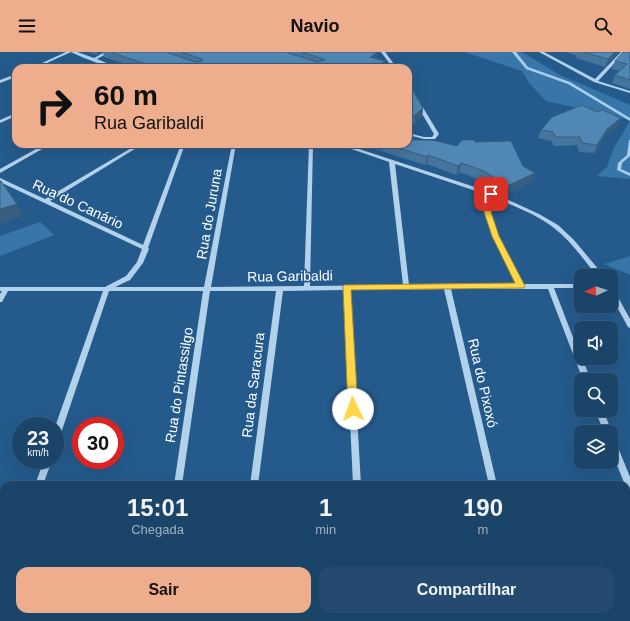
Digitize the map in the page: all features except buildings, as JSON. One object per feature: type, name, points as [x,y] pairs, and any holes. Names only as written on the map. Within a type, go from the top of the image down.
[{"type":"street","points":[[42,64],[69,52]]},
{"type":"street","points":[[73,52],[103,64]]},
{"type":"street","points":[[93,60],[108,52]]},
{"type":"street","points":[[384,52],[392,64]]},
{"type":"street","points":[[541,52],[595,81],[630,92]]},
{"type":"street","points":[[595,81],[623,52]]},
{"type":"street","points":[[0,82],[12,77]]},
{"type":"street","points":[[412,92],[438,134],[434,138],[424,138],[412,135]]},
{"type":"street","points":[[0,122],[12,116]]},
{"type":"street","points":[[0,171],[42,148]]},
{"type":"street","points":[[46,202],[134,148]]},
{"type":"street","points":[[63,417],[107,288],[128,278],[140,263],[183,148]]},
{"type":"street","name":"Rua do Juruna","points":[[207,289],[233,148]]},
{"type":"street","points":[[307,288],[311,148]]},
{"type":"street","points":[[352,148],[491,194],[537,215],[556,226],[572,241],[595,269]]},
{"type":"street","points":[[392,162],[406,287]]},
{"type":"street","name":"Rua do Canário","points":[[0,180],[146,249]]},
{"type":"street","points":[[491,194],[488,212],[496,236],[521,286]]},
{"type":"street","points":[[550,286],[584,373]]},
{"type":"street","name":"Rua Garibaldi","points":[[3,289],[347,287],[448,288],[574,286]]},
{"type":"street","points":[[347,287],[357,481]]},
{"type":"street","name":"Rua da Saracura","points":[[255,481],[280,288]]},
{"type":"street","name":"Rua do Pixoxó","points":[[448,288],[492,481]]},
{"type":"street","points":[[0,300],[3,289]]},
{"type":"street","name":"Rua do Pintassilgo","points":[[179,481],[207,289]]},
{"type":"street","points":[[618,303],[630,325]]},
{"type":"street","points":[[618,458],[627,481]]},
{"type":"street","points":[[40,481],[45,469]]},
{"type":"shaded area","points":[[464,52],[522,52],[560,75],[630,105],[630,120],[546,101],[529,83],[522,71]]},
{"type":"shaded area","points":[[630,121],[630,179],[597,176],[607,167],[614,148]]},
{"type":"shaded area","points":[[40,222],[54,235],[0,256],[0,236]]},
{"type":"shaded area","points":[[630,256],[630,275],[618,269],[604,264]]},
{"type":"waterway","points":[[514,52],[527,68],[569,83],[630,120]]},
{"type":"waterway","points":[[630,141],[629,155],[620,163],[619,170],[630,175]]},
{"type":"route","points":[[353,409],[347,287],[448,288],[521,286],[496,236],[488,212],[491,194]]}]
